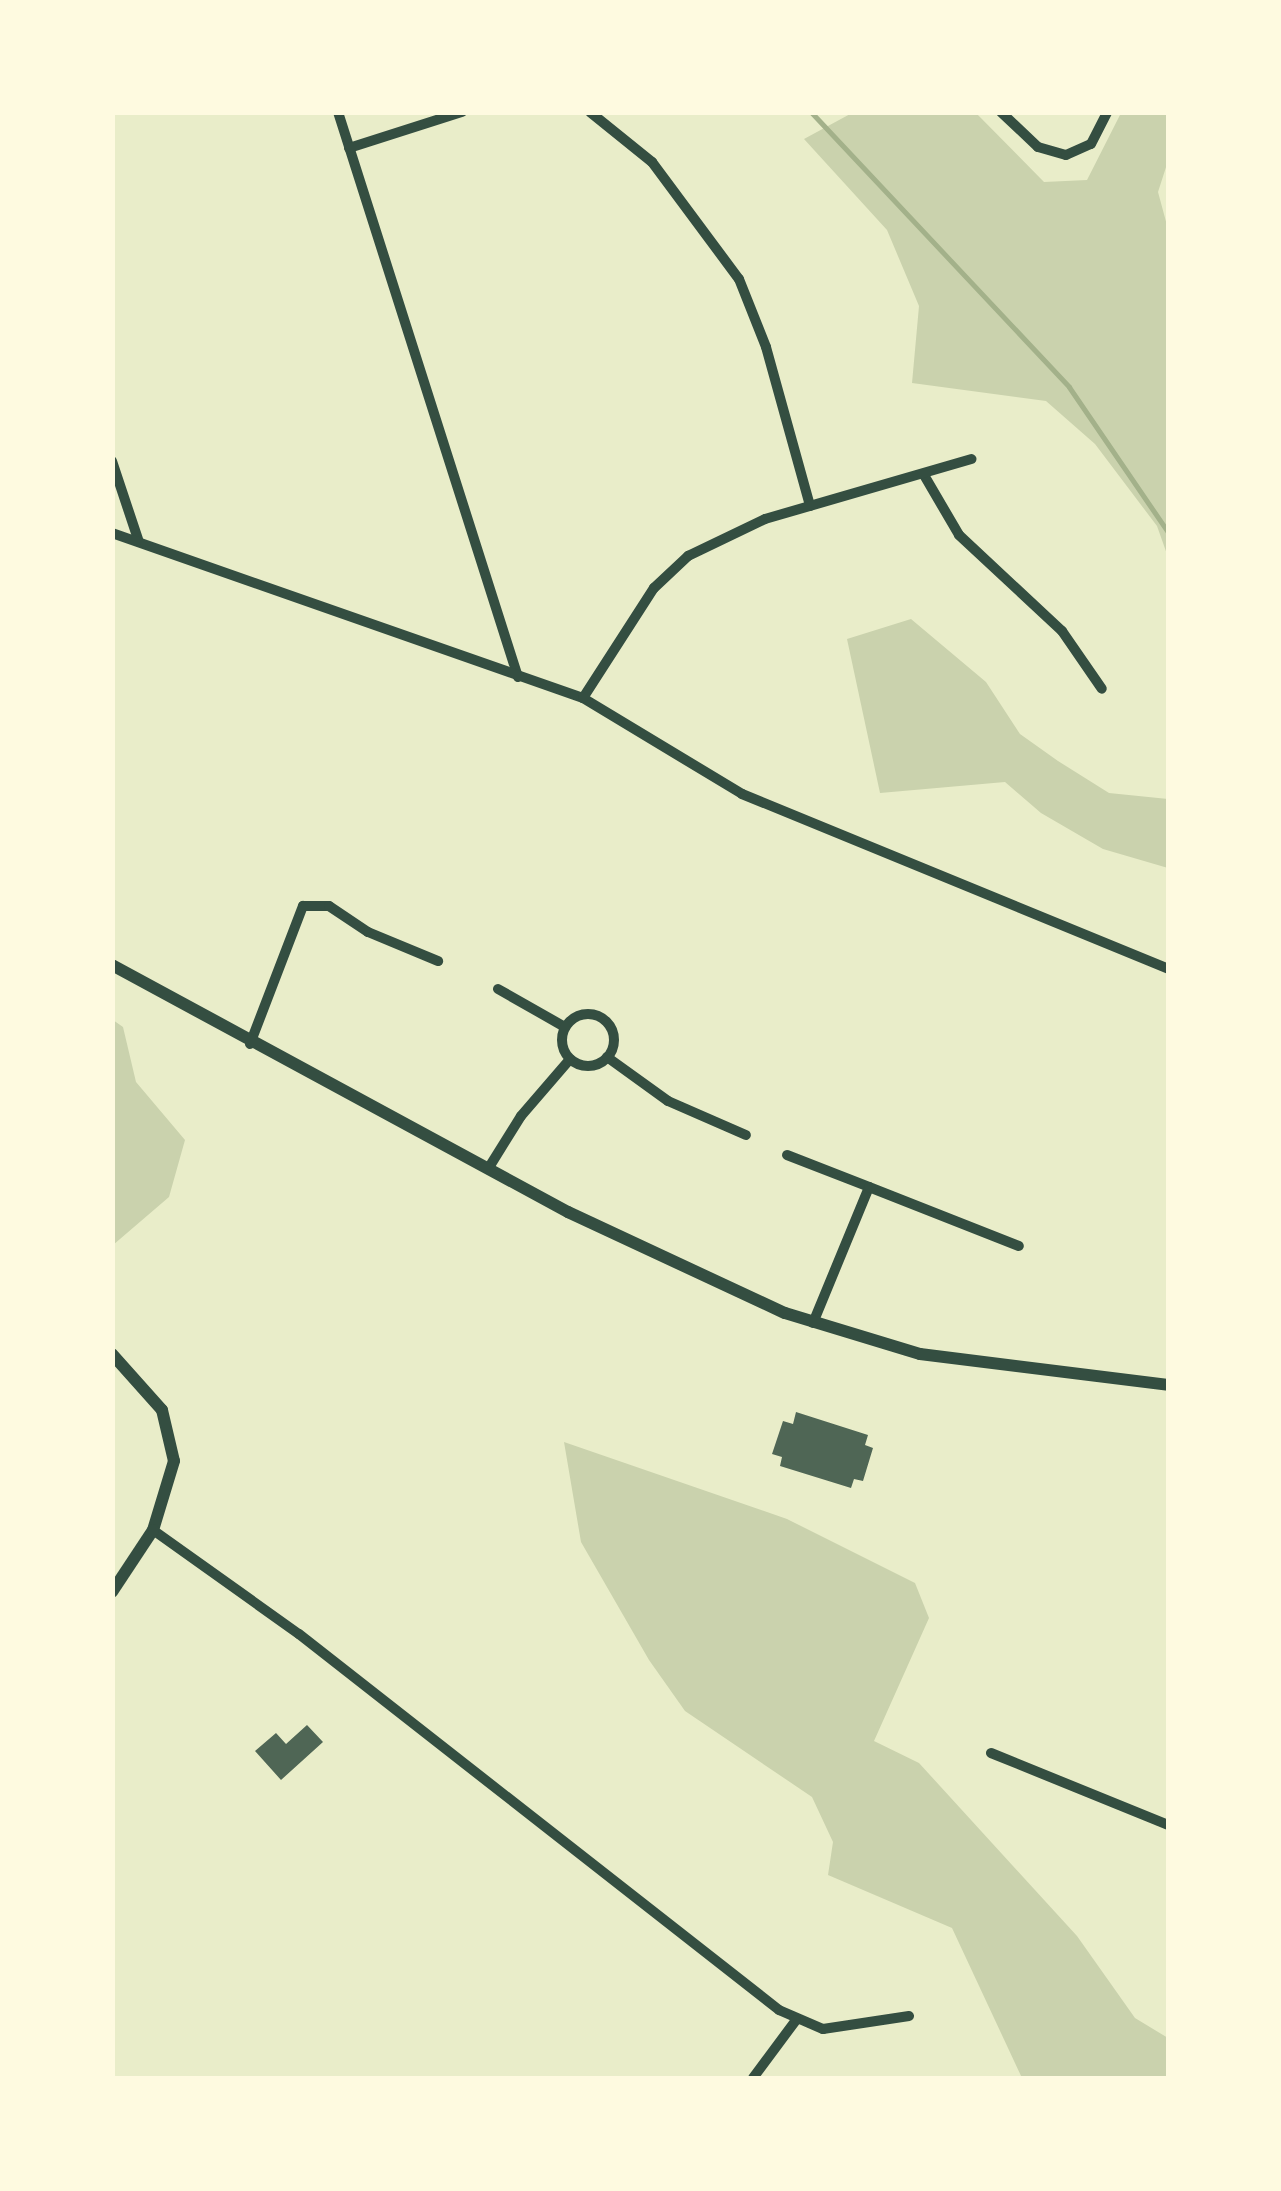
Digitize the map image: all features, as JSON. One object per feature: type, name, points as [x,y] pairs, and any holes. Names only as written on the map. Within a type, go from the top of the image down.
[{"type":"street","points":[[338,112],[518,676]]},
{"type":"street","points":[[349,148],[462,112]]},
{"type":"street","points":[[590,112],[652,162],[739,279],[766,347],[810,506]]},
{"type":"street","points":[[1001,112],[1038,147],[1066,154],[1092,144],[1107,112]]},
{"type":"street","points":[[583,698],[676,566],[734,533],[810,506],[971,459]]},
{"type":"street","points":[[112,460],[139,542]]},
{"type":"street","points":[[924,475],[960,535],[1062,631],[1102,689]]},
{"type":"street","points":[[112,533],[583,698],[742,794],[1168,968]]},
{"type":"street","points":[[250,1045],[303,906],[329,906],[368,932],[438,961]]},
{"type":"street","points":[[112,966],[250,1045],[712,1283],[814,1323],[993,1367],[1168,1385]]},
{"type":"street","points":[[498,989],[565,1027]]},
{"type":"street","points":[[578,1016],[601,1018],[613,1035],[607,1057],[586,1066],[570,1059],[562,1044],[565,1027],[578,1016]]},
{"type":"street","points":[[607,1057],[668,1101],[746,1135]]},
{"type":"street","points":[[488,1169],[521,1116],[570,1059]]},
{"type":"street","points":[[788,1155],[1019,1246]]},
{"type":"street","points":[[814,1323],[868,1188]]},
{"type":"street","points":[[112,1354],[154,1398],[173,1442],[172,1477],[154,1530],[112,1592]]},
{"type":"street","points":[[154,1530],[299,1634],[674,1932],[796,2020],[822,2029],[909,2016]]},
{"type":"street","points":[[991,1753],[1168,1826]]},
{"type":"street","points":[[753,2078],[796,2020]]},
{"type":"green space","points":[[852,113],[976,113],[1044,182],[1087,180],[1121,113],[1168,113],[1168,161],[1158,192],[1168,229],[1168,557],[1157,526],[1095,444],[1046,401],[912,383],[919,306],[887,230],[804,139]]},
{"type":"green space","points":[[911,619],[986,682],[1020,734],[1058,761],[1109,793],[1168,799],[1168,868],[1103,849],[1041,813],[1005,782],[880,793],[847,639]]},
{"type":"green space","points":[[113,1020],[123,1027],[136,1082],[185,1140],[169,1197],[113,1245]]},
{"type":"green space","points":[[564,1442],[787,1519],[915,1583],[929,1618],[874,1741],[919,1763],[1077,1936],[1135,2018],[1168,2038],[1168,2078],[1022,2078],[952,1928],[828,1875],[833,1842],[812,1797],[685,1711],[649,1660],[581,1542]]},
{"type":"building","points":[[796,1412],[868,1435],[865,1445],[873,1448],[863,1481],[854,1479],[851,1488],[780,1466],[782,1457],[772,1454],[783,1421],[793,1424]]},
{"type":"building","points":[[307,1725],[323,1742],[281,1780],[255,1751],[276,1733],[286,1744]]},
{"type":"waterway","points":[[811,112],[1069,387],[1168,532]]}]
